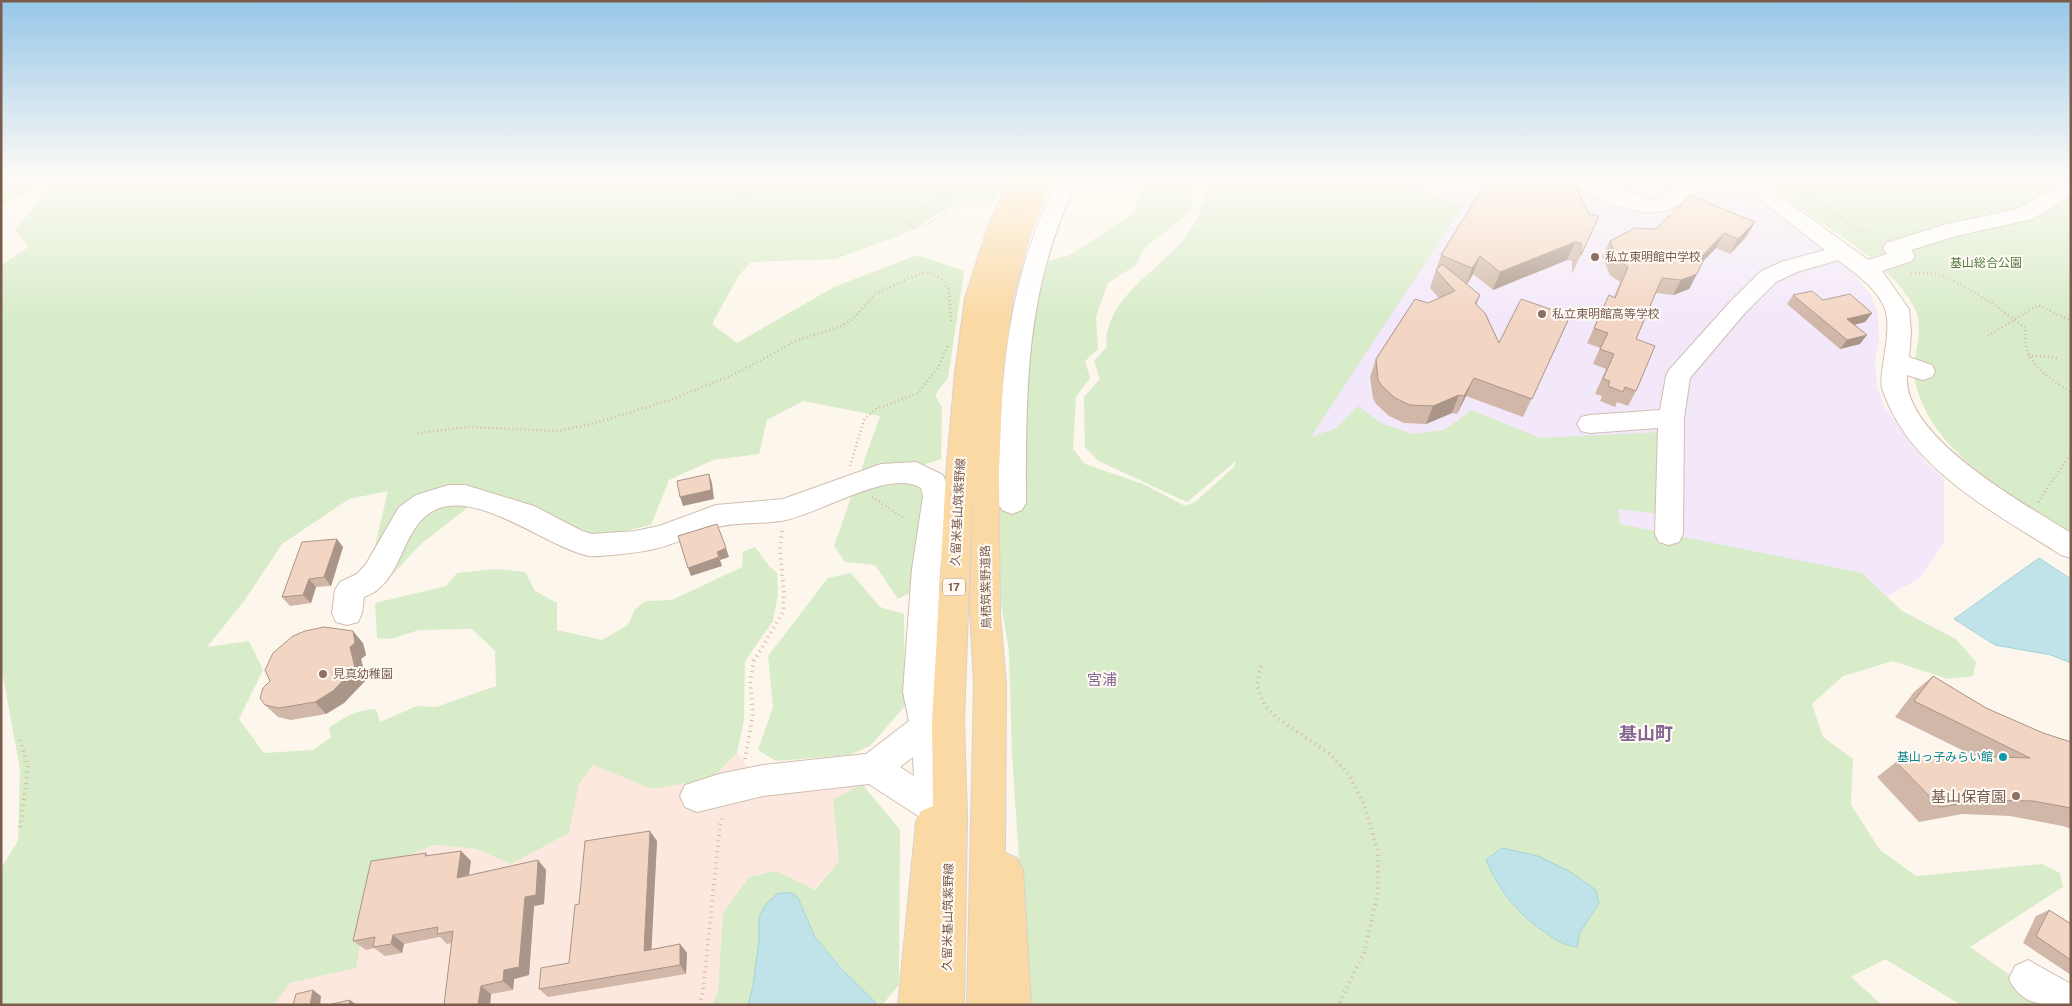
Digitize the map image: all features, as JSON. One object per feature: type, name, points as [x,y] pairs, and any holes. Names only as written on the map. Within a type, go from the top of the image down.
[{"type":"main road","name":"久留米基山筑紫野線","points":[[946,1005],[942,812],[937,725],[967,374],[976,308],[1000,224]]},
{"type":"main road","name":"鳥栖筑紫野道路","points":[[986,1005],[990,684],[985,604],[986,470],[991,373],[1001,298],[1023,224]]},
{"type":"main road","points":[[990,684],[1002,818],[1012,1005]]},
{"type":"main road","points":[[917,1005],[942,812]]},
{"type":"street","points":[[1012,503],[1015,375],[1025,301],[1038,250],[1049,224]]},
{"type":"street","points":[[1805,224],[1874,276],[1897,309],[1900,333],[1894,386],[1913,426],[1941,457],[1986,493],[2067,540]]},
{"type":"street","points":[[1865,269],[1904,256],[1894,248],[1951,230],[1979,224]]},
{"type":"street","points":[[1669,534],[1671,418],[1678,376],[1737,308],[1768,277],[1788,266],[1843,252]]},
{"type":"street","points":[[1896,362],[1923,371]]},
{"type":"street","points":[[1590,424],[1671,418]]},
{"type":"street","points":[[346,613],[350,590],[367,582],[376,572],[409,515],[426,502],[449,496],[465,495],[524,514],[575,541],[592,544],[635,542],[662,536],[716,516],[783,510],[815,500],[851,484],[881,474],[916,472],[934,482],[937,496],[926,569],[919,692],[937,725],[873,768],[776,776],[734,784],[697,796]]},
{"type":"street","points":[[873,768],[942,812]]},
{"type":"street","points":[[2028,979],[2069,1005]]},
{"type":"path","points":[[908,224],[912,228],[922,227],[927,224]]},
{"type":"path","points":[[1850,224],[1866,232],[1888,235]]},
{"type":"path","points":[[417,433],[469,426],[527,431],[559,430],[595,423],[673,399],[735,374],[798,340],[842,326],[853,319],[875,294],[921,273],[930,274],[943,280],[949,290],[951,327]]},
{"type":"path","points":[[1906,273],[1928,273],[1946,278],[2016,319],[2026,329],[2022,338],[2028,354],[2044,375],[2071,392]]},
{"type":"path","points":[[1988,336],[2038,305],[2071,321]]},
{"type":"path","points":[[904,518],[851,484],[848,474],[864,420],[874,410],[918,393],[939,366],[948,344]]},
{"type":"path","points":[[2028,354],[2058,358]]},
{"type":"path","points":[[2036,504],[2071,453]]},
{"type":"path","points":[[699,1005],[703,991],[720,825],[734,784],[748,752],[753,714],[750,681],[754,661],[783,612],[784,593],[780,550],[783,510]]},
{"type":"path","points":[[1261,666],[1257,685],[1264,704],[1277,718],[1330,756],[1349,776],[1365,806],[1378,853],[1378,892],[1364,953],[1338,1005]]},
{"type":"path","points":[[20,740],[28,766],[20,831]]},
{"type":"shaded area","points":[[1194,224],[1790,224],[1848,267],[1871,295],[1878,314],[1879,342],[1875,361],[1877,386],[1884,406],[1924,460],[1944,479],[1944,542],[1920,578],[1880,600],[1237,460],[1187,502],[1099,461],[1085,447],[1084,397],[1100,379],[1094,361],[1107,347],[1106,334],[1122,300],[1185,238]]},
{"type":"shaded area","points":[[737,753],[761,783],[862,784],[834,800],[839,861],[814,890],[776,871],[749,877],[723,913],[718,990],[712,1005],[274,1005],[290,983],[356,968],[375,868],[434,845],[476,849],[511,864],[569,833],[579,784],[593,765],[652,789],[711,779]]},
{"type":"green space","points":[[20,224],[921,224],[906,233],[835,259],[751,262],[739,275],[712,324],[737,343],[834,287],[917,255],[964,271],[948,378],[935,395],[942,407],[941,459],[903,472],[927,497],[917,589],[898,599],[875,565],[845,562],[834,546],[880,416],[803,401],[767,420],[759,454],[713,460],[669,480],[651,525],[597,537],[512,499],[485,494],[420,545],[388,579],[374,550],[388,491],[349,499],[282,544],[244,601],[207,647],[249,641],[263,670],[239,719],[264,753],[313,750],[331,737],[329,728],[345,717],[357,713],[376,709],[380,722],[417,706],[436,707],[496,686],[495,651],[472,629],[419,630],[391,639],[377,638],[375,603],[446,586],[457,573],[496,569],[525,572],[535,591],[557,603],[557,630],[602,640],[628,625],[635,609],[646,601],[672,600],[742,567],[743,552],[755,547],[769,566],[777,573],[778,594],[773,621],[745,661],[744,719],[737,753],[711,779],[652,789],[593,765],[579,784],[569,833],[511,864],[476,849],[434,845],[375,868],[356,968],[290,983],[274,1005],[1,1005],[1,868],[18,841],[20,770],[1,665],[1,265],[29,247],[15,230]]},
{"type":"green space","points":[[1117,224],[1176,224],[1143,249],[1136,265],[1108,283],[1096,317],[1098,349],[1085,361],[1090,378],[1076,397],[1073,449],[1085,464],[1143,484],[1185,506],[1195,502],[1234,467],[1236,461],[1187,502],[1099,461],[1085,447],[1084,397],[1100,379],[1094,361],[1107,347],[1108,330],[1113,315],[1134,287],[1174,250],[1194,224],[1451,224],[1311,437],[1336,428],[1358,406],[1381,423],[1413,434],[1444,430],[1472,410],[1540,438],[1661,432],[1659,514],[1618,509],[1620,524],[1862,573],[1902,611],[1956,639],[1976,662],[1973,676],[1948,679],[1893,661],[1843,676],[1812,704],[1823,737],[1853,759],[1851,805],[1880,850],[1916,876],[2042,864],[2060,873],[2063,887],[1970,947],[2053,1005],[1961,1005],[1885,959],[1851,977],[1882,1005],[1029,1005],[1012,755],[1009,650],[1001,604],[1000,501],[1027,493],[1018,479],[1032,321],[1049,261],[1070,255]]},
{"type":"green space","name":"基山総合公園","points":[[1823,224],[2071,224],[2071,533],[2024,504],[1977,471],[1956,452],[1938,431],[1924,407],[1915,381],[1914,372],[1919,334],[1918,316],[1905,293],[1895,281],[1884,269]]},
{"type":"green space","points":[[851,573],[880,607],[904,614],[905,706],[870,746],[849,755],[776,761],[758,750],[773,707],[768,656],[828,578]]},
{"type":"green space","points":[[862,784],[900,830],[899,985],[882,1005],[869,998],[815,937],[798,898],[759,917],[757,961],[748,1005],[712,1005],[718,990],[723,913],[749,877],[776,871],[815,890],[839,861],[833,800]]},
{"type":"water","points":[[2039,558],[2071,579],[2071,663],[2051,655],[1995,645],[1954,619]]},
{"type":"water","points":[[1502,848],[1538,856],[1569,871],[1596,890],[1599,903],[1580,932],[1577,947],[1562,943],[1538,928],[1528,920],[1504,893],[1486,860]]},
{"type":"water","points":[[778,893],[792,893],[798,898],[815,937],[842,969],[878,1005],[748,1005],[753,986],[759,940],[759,917],[766,904]]},
{"type":"building","points":[[1460,224],[1595,224],[1581,255],[1581,243],[1575,242],[1500,272],[1480,256],[1472,268],[1441,255]]},
{"type":"building","points":[[1661,224],[1753,224],[1738,239],[1724,233],[1701,257],[1703,261],[1697,274],[1681,280],[1662,278],[1636,339],[1655,346],[1636,391],[1625,387],[1623,392],[1608,386],[1610,381],[1603,379],[1614,354],[1600,349],[1608,333],[1594,328],[1609,295],[1615,298],[1628,267],[1618,260],[1610,241],[1635,228],[1656,229]]},
{"type":"building","points":[[1442,264],[1480,295],[1475,303],[1485,313],[1499,343],[1521,299],[1570,316],[1532,399],[1474,378],[1464,396],[1459,395],[1433,406],[1410,405],[1395,398],[1378,380],[1376,359],[1415,299],[1428,303],[1455,291],[1436,270]]},
{"type":"building","points":[[1812,291],[1823,300],[1850,294],[1872,313],[1847,319],[1867,335],[1847,340],[1793,295]]},
{"type":"building","points":[[709,474],[711,490],[680,497],[677,481]]},
{"type":"building","points":[[717,524],[726,548],[717,552],[719,557],[688,568],[678,536]]},
{"type":"building","points":[[337,539],[324,577],[309,579],[303,595],[282,597],[302,542]]},
{"type":"building","name":"見真幼稚園","points":[[324,627],[353,631],[355,643],[350,647],[355,668],[333,691],[315,702],[279,708],[265,705],[260,698],[263,688],[270,681],[265,670],[273,653],[293,636]]},
{"type":"building","points":[[1933,676],[1986,708],[2043,733],[2071,742],[2071,808],[2033,801],[1984,800],[1940,807],[1896,762],[1938,755],[2030,758],[1914,701]]},
{"type":"building","points":[[650,831],[644,951],[680,944],[680,965],[539,989],[541,968],[569,963],[575,905],[579,904],[585,841]]},
{"type":"building","points":[[461,851],[457,878],[538,860],[536,895],[525,897],[519,967],[504,970],[503,981],[481,986],[478,1005],[444,1005],[453,931],[437,934],[438,927],[393,935],[391,944],[373,947],[375,937],[353,941],[371,861],[426,853],[425,856]]},
{"type":"building","points":[[2049,910],[2071,924],[2071,960],[2036,936]]},
{"type":"building","points":[[313,990],[310,1005],[293,1005],[296,994]]},
{"type":"building","points":[[350,1000],[349,1005],[328,1005]]},
{"type":"place","name":"私立東明館中学校","points":[[1595,257]]},
{"type":"place","name":"私立東明館高等学校","points":[[1542,314]]},
{"type":"place","name":"見真幼稚園","points":[[323,674]]},
{"type":"place","name":"基山っ子みらい館","points":[[2003,757]]},
{"type":"place","name":"基山保育園","points":[[2016,796]]},
{"type":"district","name":"宮浦","points":[[1102,679]]},
{"type":"district","name":"基山町","points":[[1646,733]]}]
